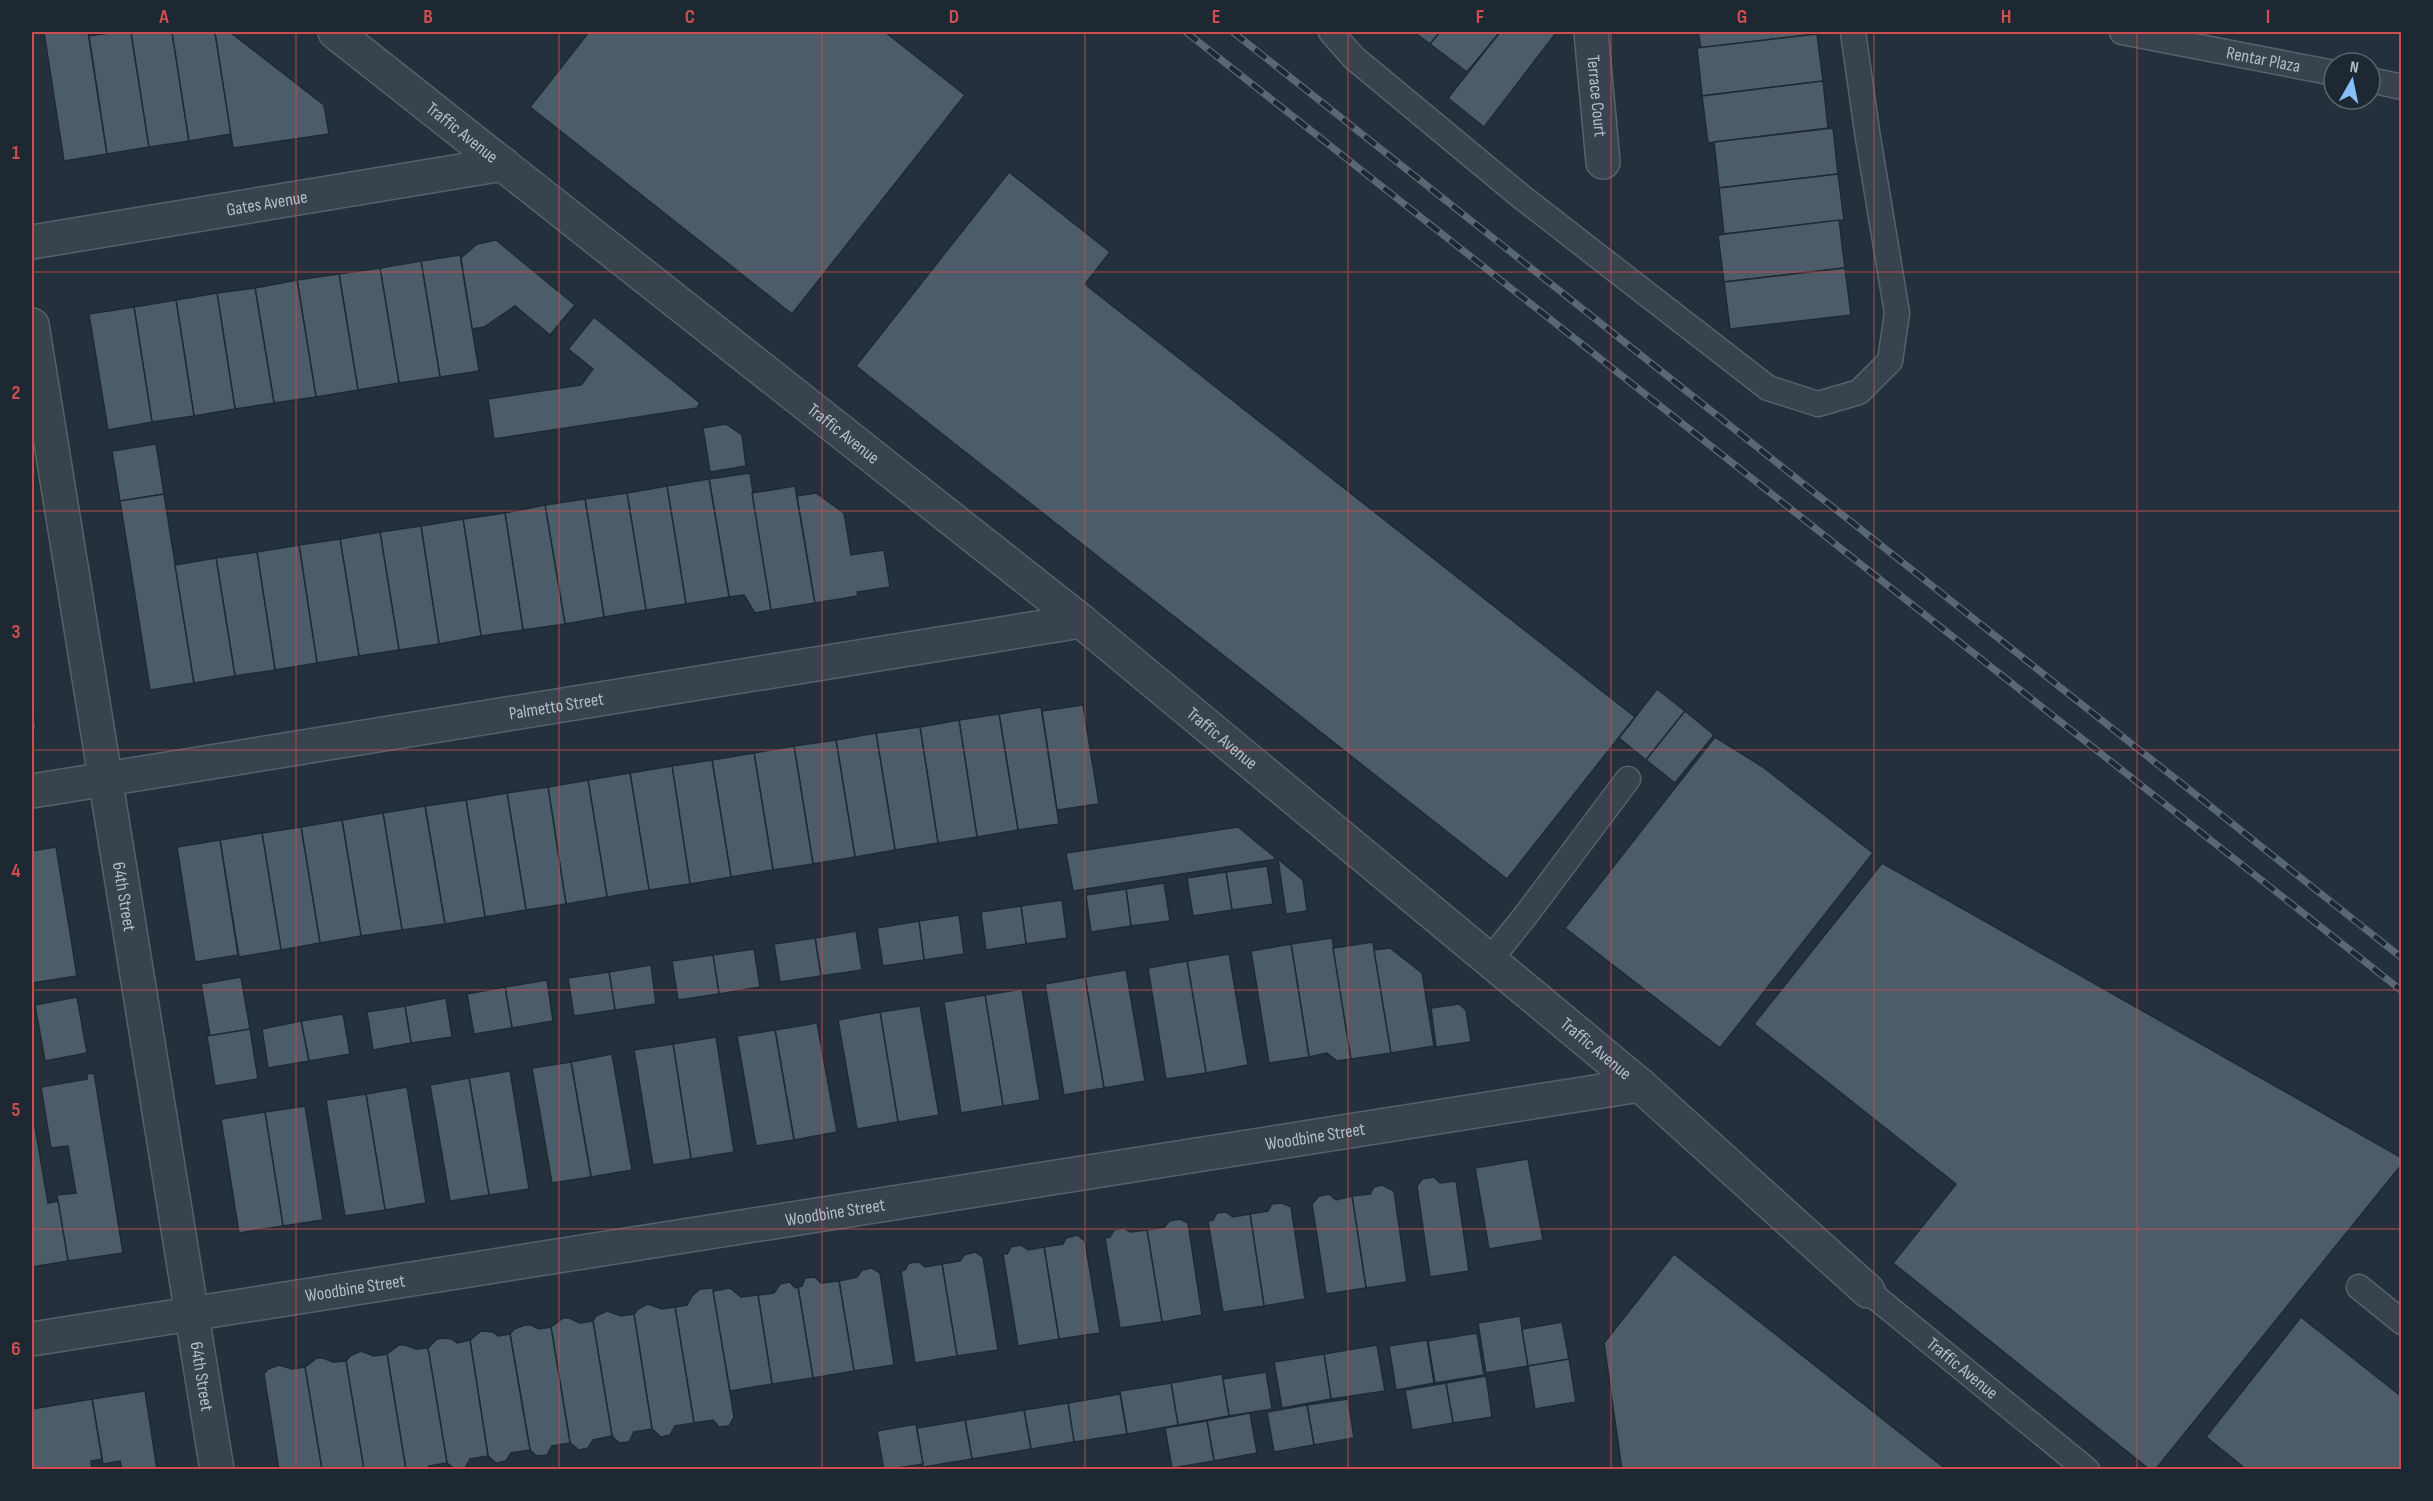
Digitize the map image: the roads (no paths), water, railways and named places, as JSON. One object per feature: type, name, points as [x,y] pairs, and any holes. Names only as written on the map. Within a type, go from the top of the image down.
[{"type":"street","name":"Traffic Avenue","points":[[335,32],[1081,621],[1640,1085],[1868,1291]]},
{"type":"street","name":"Terrace Court","points":[[1591,32],[1603,162]]},
{"type":"street","name":"Gates Avenue","points":[[32,242],[503,164]]},
{"type":"street","name":"64th Street","points":[[32,325],[217,1470]]},
{"type":"street","name":"Palmetto Street","points":[[32,791],[1081,621]]},
{"type":"street","name":"Woodbine Street","points":[[32,1339],[1640,1085]]},
{"type":"lane","points":[[1331,32],[1354,58],[1523,198],[1768,388],[1818,404],[1859,392],[1890,361],[1897,313],[1853,32]]},
{"type":"lane","name":"Rentar Plaza","points":[[2122,32],[2234,42],[2322,69]]},
{"type":"lane","points":[[2382,83],[2402,87]]},
{"type":"lane","points":[[1490,960],[1628,779]]},
{"type":"lane","points":[[2359,1287],[2402,1322]]},
{"type":"lane","name":"Traffic Avenue","points":[[1868,1291],[2088,1470]]},
{"type":"railway","points":[[1186,32],[2402,991]]},
{"type":"railway","points":[[1233,32],[2402,958]]}]
